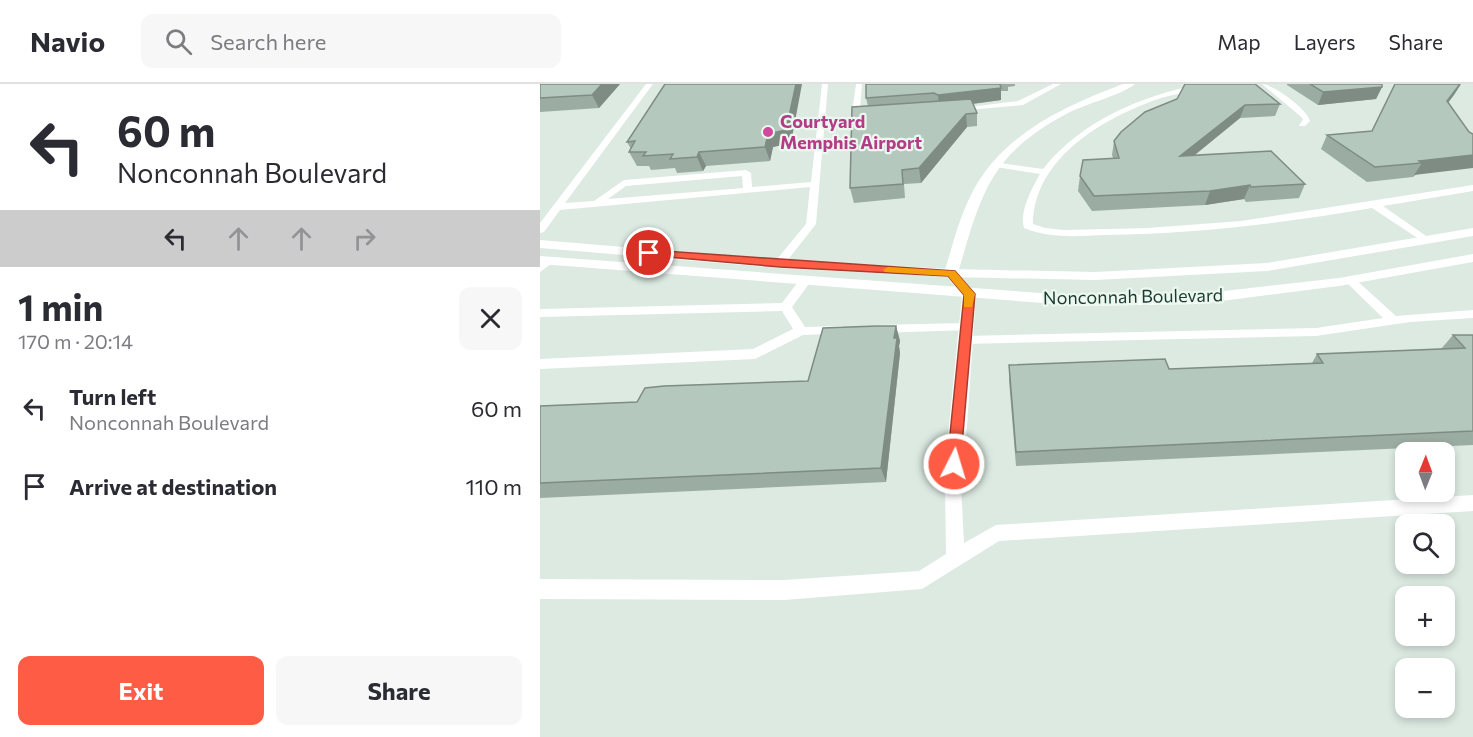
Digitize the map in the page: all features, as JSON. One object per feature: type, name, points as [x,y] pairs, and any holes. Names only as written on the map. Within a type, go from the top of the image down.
[{"type":"street","points":[[952,485],[969,294],[951,273],[978,191],[996,164],[1019,140],[1041,123],[1088,100],[1131,84]]},
{"type":"street","name":"Nonconnah Boulevard","points":[[540,244],[780,264],[951,273],[1095,276],[1267,267],[1473,232]]},
{"type":"street","name":"Nonconnah Boulevard","points":[[543,263],[1082,301],[1198,299],[1350,280],[1473,258]]},
{"type":"lane","points":[[540,230],[650,84]]},
{"type":"lane","points":[[780,264],[812,224],[825,84]]},
{"type":"lane","points":[[859,84],[856,112],[879,114]]},
{"type":"lane","points":[[944,110],[1020,103],[1058,84]]},
{"type":"lane","points":[[1211,84],[1162,96],[1123,111],[1092,127],[1060,153],[1037,185],[1028,226],[1036,230],[1053,232],[1144,232],[1232,227],[1473,188]]},
{"type":"lane","points":[[1264,84],[1302,112],[1307,119],[1302,124]]},
{"type":"lane","points":[[996,164],[1046,172]]},
{"type":"lane","points":[[597,204],[624,183],[746,173],[748,190]]},
{"type":"lane","points":[[557,207],[815,184]]},
{"type":"lane","points":[[1374,205],[1425,240]]},
{"type":"lane","points":[[1350,280],[1393,320]]},
{"type":"lane","points":[[786,307],[805,281]]},
{"type":"lane","points":[[540,313],[786,307]]},
{"type":"lane","points":[[786,307],[801,331]]},
{"type":"lane","points":[[540,364],[755,354],[801,331],[966,334],[1317,332],[1393,320],[1473,314]]},
{"type":"lane","points":[[952,485],[955,559]]},
{"type":"lane","points":[[540,589],[795,590],[922,580],[996,533],[1473,503]]},
{"type":"building","points":[[540,84],[602,84],[592,95],[540,98]]},
{"type":"building","name":"Courtyard Memphis Airport","points":[[665,84],[796,84],[786,130],[768,134],[765,147],[699,152],[697,157],[670,159],[673,154],[643,156],[646,152],[629,152],[635,141],[627,142]]},
{"type":"building","points":[[866,84],[1000,84],[1001,88],[938,95],[934,93],[866,98]]},
{"type":"building","points":[[1185,84],[1255,84],[1280,104],[1245,105],[1180,156],[1271,151],[1305,184],[1251,187],[1250,185],[1210,191],[1094,196],[1080,176],[1083,160],[1119,158],[1114,141],[1121,132],[1145,112],[1177,99]]},
{"type":"building","points":[[1310,84],[1382,84],[1382,87],[1323,92]]},
{"type":"building","points":[[1395,84],[1460,84],[1447,101],[1469,132],[1473,134],[1473,155],[1375,167],[1327,135],[1372,131]]},
{"type":"building","points":[[971,99],[977,113],[966,114],[919,168],[902,170],[903,184],[850,188],[852,107]]},
{"type":"building","points":[[896,326],[894,338],[897,338],[881,468],[540,483],[540,406],[637,402],[645,388],[664,386],[808,381],[823,328]]},
{"type":"building","points":[[1453,335],[1473,335],[1473,431],[1016,452],[1009,365],[1165,359],[1169,369],[1323,363],[1317,354],[1465,348]]},
{"type":"slow traffic","points":[[888,270],[951,273],[969,294],[968,304]]},
{"type":"place","name":"Courtyard Memphis Airport","points":[[768,132]]},
{"type":"route","points":[[649,253],[780,264],[951,273],[969,294],[954,464]]}]
